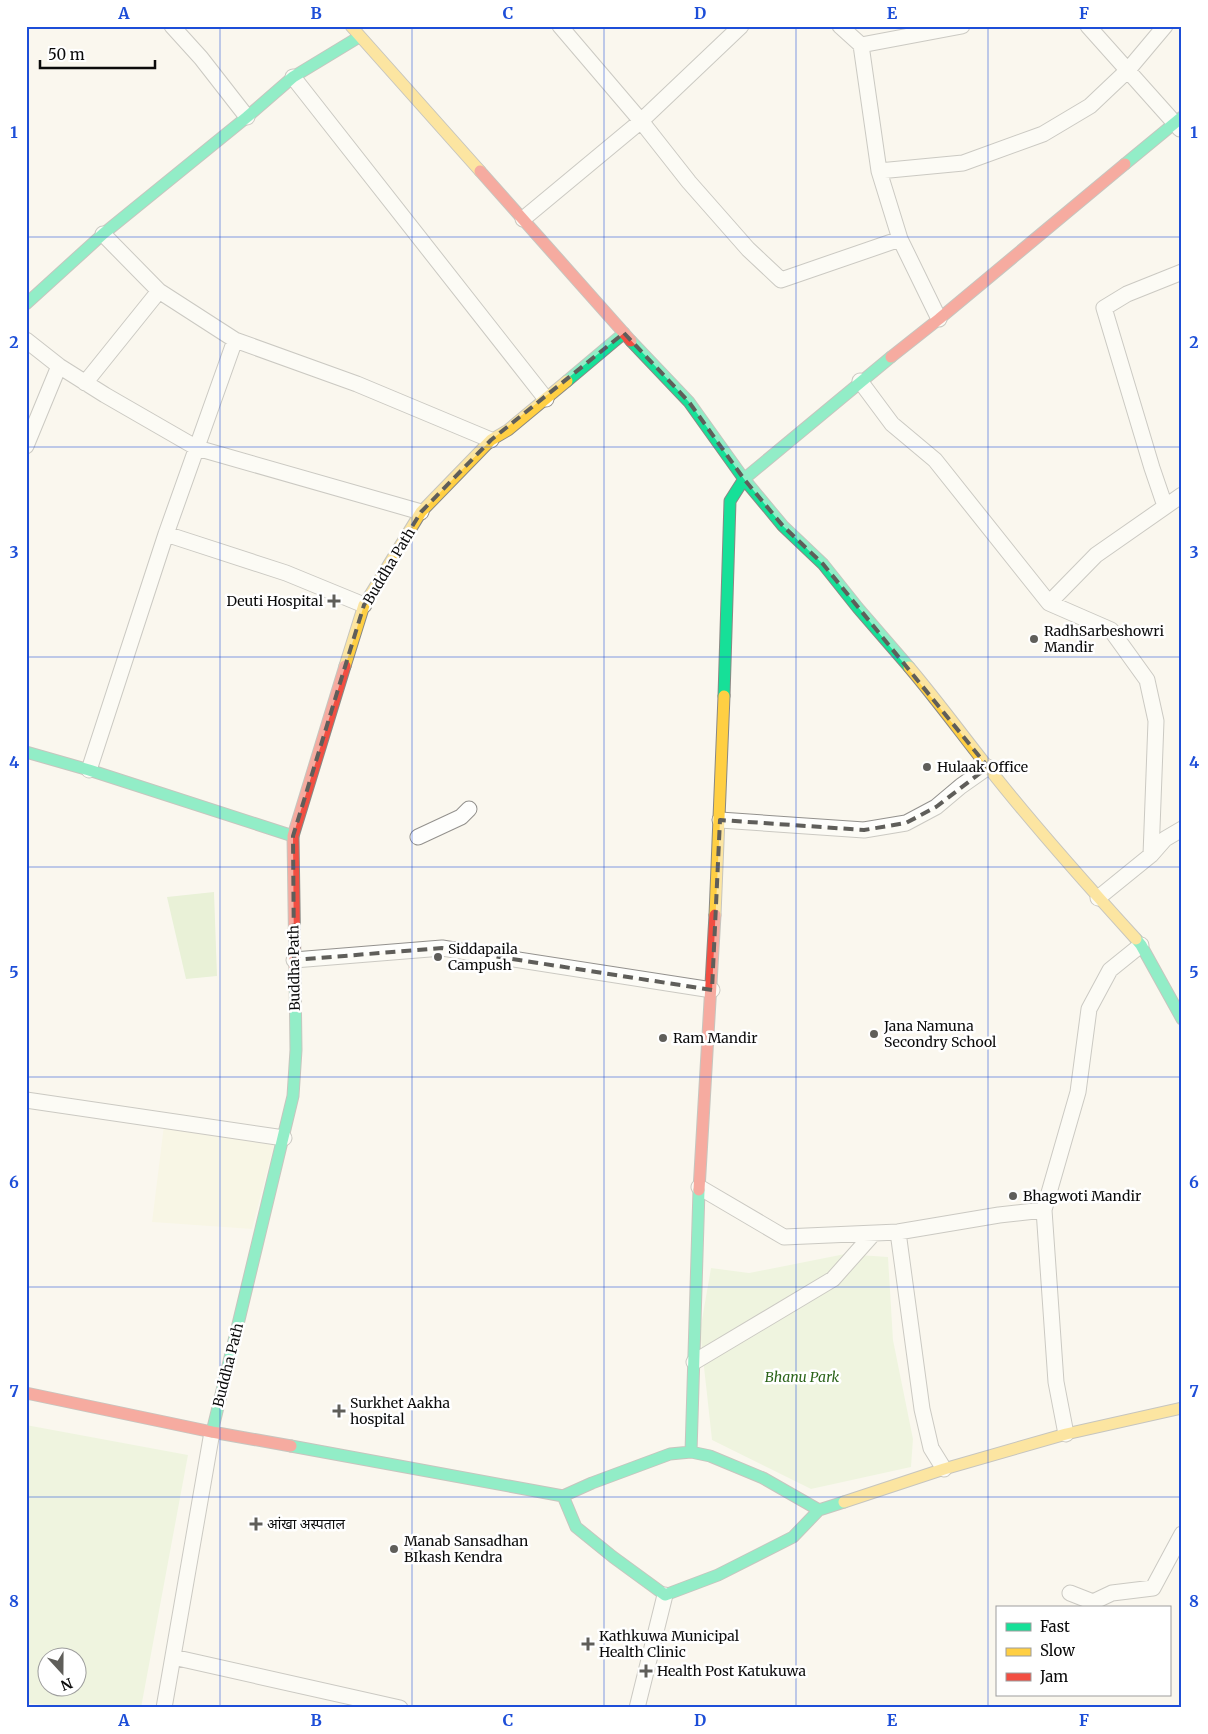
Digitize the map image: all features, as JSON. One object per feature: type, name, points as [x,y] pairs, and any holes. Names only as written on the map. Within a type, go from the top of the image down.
[{"type":"main road","points":[[351,26],[624,333],[689,402],[744,479],[783,526],[822,564],[931,693],[988,767],[1098,898],[1141,945],[1182,1019]]},
{"type":"main road","points":[[26,304],[103,234],[247,117],[293,77],[359,37]]},
{"type":"main road","points":[[691,1452],[699,1187],[712,990],[720,820],[730,501],[744,479],[860,381],[1179,123]]},
{"type":"main road","name":"Buddha Path","points":[[212,1432],[293,1096],[296,1050],[293,836],[364,605],[421,512],[491,440],[508,430],[624,333]]},
{"type":"main road","points":[[26,752],[89,770],[293,836]]},
{"type":"main road","points":[[26,1393],[212,1432],[563,1496],[592,1483],[670,1454],[691,1452],[710,1456],[763,1478],[820,1510]]},
{"type":"main road","points":[[563,1496],[576,1527],[665,1595],[718,1575],[793,1537],[820,1510],[944,1469],[1066,1434],[1182,1408]]},
{"type":"street","points":[[172,26],[201,58],[247,117]]},
{"type":"street","points":[[560,26],[748,250],[781,280],[900,239]]},
{"type":"street","points":[[523,219],[641,121],[741,26]]},
{"type":"street","points":[[840,26],[861,45],[879,171],[900,239],[939,319]]},
{"type":"street","points":[[861,45],[962,26]]},
{"type":"street","points":[[1088,26],[1179,123]]},
{"type":"street","points":[[879,171],[963,162],[1043,134],[1090,106],[1128,70],[1165,26]]},
{"type":"street","points":[[293,77],[546,399]]},
{"type":"street","points":[[103,234],[159,291],[235,340],[357,384],[491,440]]},
{"type":"street","points":[[1165,506],[1104,308],[1127,294],[1182,272]]},
{"type":"street","points":[[86,383],[159,291]]},
{"type":"street","points":[[26,340],[59,366],[197,448],[421,512]]},
{"type":"street","points":[[89,770],[166,534],[235,340]]},
{"type":"street","points":[[26,446],[59,366]]},
{"type":"street","points":[[860,381],[892,424],[935,460],[1049,603],[1111,630],[1147,680],[1156,721],[1151,855]]},
{"type":"street","points":[[1049,603],[1096,555],[1182,495]]},
{"type":"street","points":[[166,534],[286,572],[364,605]]},
{"type":"street","points":[[720,820],[864,830],[906,823],[936,807],[988,767]]},
{"type":"street","points":[[418,838],[461,818],[469,809]]},
{"type":"street","points":[[1098,898],[1151,855],[1165,839],[1182,829]]},
{"type":"street","points":[[1066,1434],[1056,1382],[1044,1210],[1078,1092],[1089,1009],[1110,970],[1141,945]]},
{"type":"street","points":[[294,960],[442,948],[712,990]]},
{"type":"street","points":[[26,1100],[284,1138]]},
{"type":"street","points":[[699,1187],[784,1237],[898,1232],[999,1215],[1044,1210]]},
{"type":"street","points":[[898,1232],[922,1409],[930,1448],[944,1469]]},
{"type":"street","points":[[694,1362],[833,1280],[874,1234]]},
{"type":"street","name":"Buddha Path","points":[[164,1708],[212,1432]]},
{"type":"street","points":[[1070,1593],[1093,1602],[1112,1593],[1153,1588],[1182,1534]]},
{"type":"street","points":[[637,1708],[665,1595]]},
{"type":"street","points":[[173,1657],[400,1708]]},
{"type":"highlighted area","points":[[624,333],[689,402],[744,479],[783,526],[823,564],[988,767],[936,807],[906,823],[864,830],[720,820],[712,990],[442,948],[294,960],[293,836],[364,605],[421,512],[491,440]]},
{"type":"shaded area","points":[[164,1125],[275,1141],[252,1229],[152,1222]]},
{"type":"green space","points":[[214,892],[217,976],[186,979],[167,897]]},
{"type":"green space","name":"Bhanu Park","points":[[845,1254],[888,1257],[893,1340],[913,1439],[911,1467],[811,1489],[712,1440],[700,1331],[711,1268],[749,1273]]},
{"type":"green space","points":[[26,1425],[188,1455],[141,1708],[73,1708],[26,1703]]},
{"type":"traffic: fast","points":[[26,304],[103,234],[247,117],[293,77],[359,37]]},
{"type":"traffic: fast","points":[[1125,164],[1182,117]]},
{"type":"traffic: fast","points":[[567,381],[624,333]]},
{"type":"traffic: fast","points":[[631,341],[689,402],[744,479],[783,526],[823,564],[909,667]]},
{"type":"traffic: fast","points":[[724,696],[730,501],[744,479],[891,357]]},
{"type":"traffic: fast","points":[[26,752],[89,770],[293,836]]},
{"type":"traffic: fast","points":[[1136,939],[1182,1019]]},
{"type":"traffic: fast","points":[[212,1432],[293,1096],[296,1050],[295,973]]},
{"type":"traffic: fast","points":[[691,1452],[699,1190]]},
{"type":"traffic: fast","points":[[291,1446],[563,1496],[592,1483],[670,1454],[691,1452],[710,1456],[763,1478],[819,1510]]},
{"type":"traffic: fast","points":[[563,1496],[576,1527],[665,1595],[718,1575],[793,1537],[819,1510],[844,1502]]},
{"type":"traffic: slow","points":[[351,26],[480,171]]},
{"type":"traffic: slow","points":[[345,666],[364,605],[421,512],[491,440],[508,430],[567,381]]},
{"type":"traffic: slow","points":[[909,667],[1023,810],[1136,939]]},
{"type":"traffic: slow","points":[[715,915],[724,696]]},
{"type":"traffic: slow","points":[[844,1502],[944,1469],[1066,1434],[1182,1408]]},
{"type":"traffic: jam","points":[[891,357],[1125,164]]},
{"type":"traffic: jam","points":[[480,171],[631,341]]},
{"type":"traffic: jam","points":[[295,973],[293,836],[345,666]]},
{"type":"traffic: jam","points":[[699,1190],[715,915]]},
{"type":"traffic: jam","points":[[26,1393],[212,1432],[291,1446]]},
{"type":"place","name":"Deuti Hospital","points":[[334,601]]},
{"type":"place","name":"RadhSarbeshowri Mandir","points":[[1034,639]]},
{"type":"place","name":"Hulaak Office","points":[[927,767]]},
{"type":"place","name":"Siddapaila Campush","points":[[438,957]]},
{"type":"place","name":"Jana Namuna Secondry School","points":[[874,1034]]},
{"type":"place","name":"Ram Mandir","points":[[663,1038]]},
{"type":"place","name":"Bhagwoti Mandir","points":[[1013,1196]]},
{"type":"place","name":"Surkhet Aakha hospital","points":[[339,1411]]},
{"type":"place","name":"आंखा अस्पताल","points":[[256,1524]]},
{"type":"place","name":"Manab Sansadhan BIkash Kendra","points":[[394,1549]]},
{"type":"place","name":"Kathkuwa Municipal Health Clinic","points":[[588,1644]]},
{"type":"place","name":"Health Post Katukuwa","points":[[646,1671]]}]
